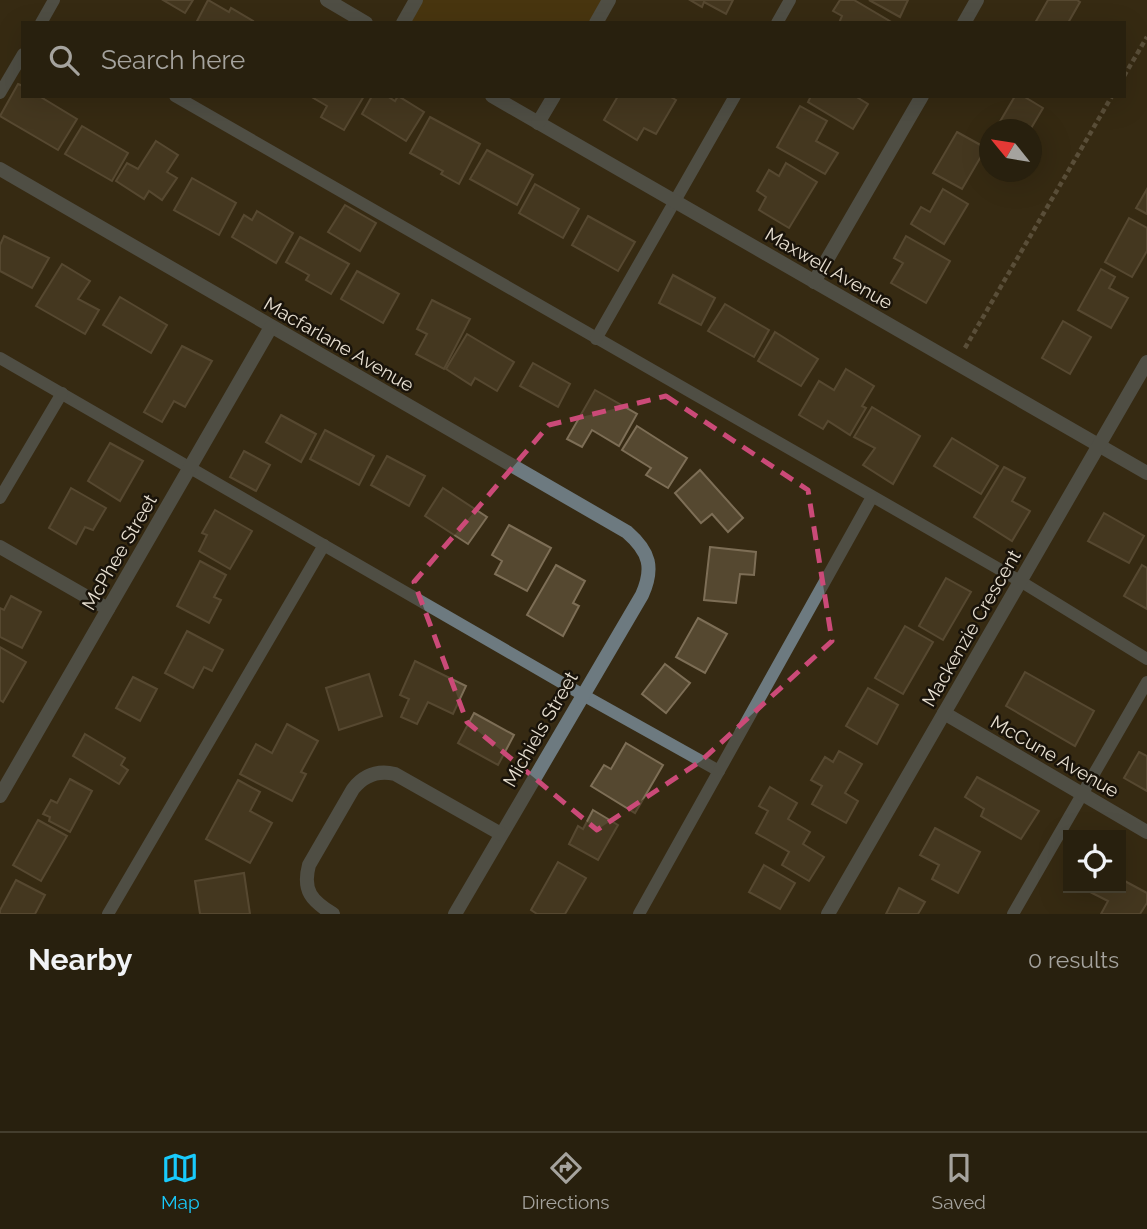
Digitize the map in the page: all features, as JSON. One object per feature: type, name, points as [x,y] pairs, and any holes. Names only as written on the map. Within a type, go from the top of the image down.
[{"type":"street","points":[[327,0],[363,21]]},
{"type":"street","points":[[404,21],[416,0]]},
{"type":"street","points":[[597,21],[609,0]]},
{"type":"street","points":[[965,21],[977,0]]},
{"type":"street","name":"Maxwell Avenue","points":[[495,98],[1147,473]]},
{"type":"street","points":[[538,123],[553,98]]},
{"type":"street","points":[[814,282],[921,98]]},
{"type":"street","name":"Macfarlane Avenue","points":[[0,169],[627,532],[637,540],[649,561]]},
{"type":"street","name":"McPhee Street","points":[[0,796],[271,327]]},
{"type":"street","name":"Mackenzie Crescent","points":[[828,914],[1147,362]]},
{"type":"street","points":[[0,547],[108,609]]},
{"type":"street","name":"Michiels Street","points":[[455,914],[642,595],[648,582],[649,561]]},
{"type":"street","name":"McCune Avenue","points":[[944,713],[1147,832]]},
{"type":"street","points":[[334,914],[311,897],[306,877],[309,865],[353,789],[368,775],[386,772],[396,774],[501,834]]},
{"type":"lane","points":[[44,21],[54,0]]},
{"type":"lane","points":[[778,21],[790,0]]},
{"type":"lane","points":[[0,93],[21,57]]},
{"type":"lane","points":[[177,98],[1020,582],[1147,659]]},
{"type":"lane","points":[[596,339],[735,98]]},
{"type":"lane","points":[[0,358],[719,771]]},
{"type":"lane","points":[[0,498],[62,393]]},
{"type":"lane","points":[[639,914],[872,497]]},
{"type":"lane","points":[[108,914],[324,545]]},
{"type":"lane","points":[[1013,914],[1147,682]]},
{"type":"path","points":[[1126,73],[1147,37]]},
{"type":"path","points":[[956,364],[1111,98]]},
{"type":"highlighted area","points":[[666,396],[808,490],[832,641],[701,761],[597,830],[467,722],[414,582],[549,425]]},
{"type":"shaded area","points":[[416,0],[609,0],[597,21],[404,21]]},
{"type":"building","points":[[163,0],[193,0],[185,13]]},
{"type":"building","points":[[208,0],[229,12],[231,8],[253,21],[197,21]]},
{"type":"building","points":[[690,0],[733,0],[726,14],[704,2],[702,7]]},
{"type":"building","points":[[840,0],[854,0],[890,21],[840,21],[842,16],[833,11]]},
{"type":"building","points":[[869,0],[908,0],[900,17]]},
{"type":"building","points":[[1048,0],[1080,2],[1069,21],[1036,21]]},
{"type":"building","points":[[18,84],[21,85],[21,98],[42,98],[77,119],[58,150],[0,116]]},
{"type":"building","points":[[313,98],[363,98],[344,130],[321,117],[327,106]]},
{"type":"building","points":[[371,98],[390,98],[395,101],[401,98],[424,112],[406,141],[362,114]]},
{"type":"building","points":[[617,98],[676,100],[656,134],[644,128],[637,140],[604,120]]},
{"type":"building","points":[[810,98],[858,98],[868,104],[853,129],[808,102]]},
{"type":"building","points":[[1014,98],[1026,98],[1043,108],[1036,119],[1001,119]]},
{"type":"building","points":[[800,106],[827,121],[816,141],[838,153],[825,174],[777,147]]},
{"type":"building","points":[[430,117],[480,144],[459,184],[441,174],[443,171],[410,153]]},
{"type":"building","points":[[82,126],[128,153],[112,181],[65,154]]},
{"type":"building","points":[[957,132],[979,144],[979,160],[962,189],[933,173]]},
{"type":"building","points":[[156,141],[178,155],[167,172],[177,178],[162,200],[149,191],[144,199],[116,181],[127,163],[138,169]]},
{"type":"building","points":[[487,150],[533,175],[517,205],[470,179]]},
{"type":"building","points":[[786,163],[817,182],[789,228],[759,210],[766,197],[757,191],[769,170],[779,176]]},
{"type":"building","points":[[192,178],[236,203],[219,235],[174,210]]},
{"type":"building","points":[[535,184],[579,209],[563,238],[519,213]]},
{"type":"building","points":[[943,189],[968,204],[944,244],[911,224],[921,207],[930,212]]},
{"type":"building","points":[[1147,189],[1147,214],[1136,208]]},
{"type":"building","points":[[345,205],[376,223],[360,251],[328,232]]},
{"type":"building","points":[[257,211],[293,233],[276,263],[232,237],[244,215],[252,220]]},
{"type":"building","points":[[588,216],[635,242],[618,271],[572,245]]},
{"type":"building","points":[[1129,218],[1147,228],[1147,251],[1132,277],[1105,262]]},
{"type":"building","points":[[4,236],[49,258],[32,288],[0,271],[0,245]]},
{"type":"building","points":[[906,236],[950,261],[926,303],[891,283],[903,263],[894,258]]},
{"type":"building","points":[[300,237],[349,264],[331,294],[306,280],[309,275],[286,262]]},
{"type":"building","points":[[62,264],[90,281],[78,299],[99,310],[85,334],[36,306]]},
{"type":"building","points":[[1101,269],[1115,277],[1109,288],[1128,298],[1111,328],[1078,310]]},
{"type":"building","points":[[357,271],[399,294],[383,323],[341,299]]},
{"type":"building","points":[[673,275],[715,298],[701,325],[659,303]]},
{"type":"building","points":[[120,297],[167,325],[151,353],[103,325]]},
{"type":"building","points":[[432,300],[470,319],[444,369],[416,354],[427,334],[417,329]]},
{"type":"building","points":[[725,304],[769,330],[754,357],[708,331]]},
{"type":"building","points":[[1063,321],[1091,337],[1070,374],[1042,358]]},
{"type":"building","points":[[775,332],[818,359],[801,386],[758,361]]},
{"type":"building","points":[[467,334],[514,362],[497,391],[475,378],[471,385],[446,369]]},
{"type":"building","points":[[182,346],[212,361],[185,407],[174,401],[162,422],[144,412]]},
{"type":"building","points":[[533,363],[570,384],[558,407],[520,386]]},
{"type":"building","points":[[846,369],[874,386],[862,406],[866,408],[850,435],[828,421],[823,429],[799,415],[819,381],[834,390]]},
{"type":"building","points":[[595,390],[637,414],[619,446],[592,430],[582,447],[567,439]]},
{"type":"building","points":[[872,407],[920,436],[893,484],[863,465],[875,448],[854,437]]},
{"type":"building","points":[[281,415],[316,434],[301,462],[266,442]]},
{"type":"building","points":[[637,426],[687,458],[668,488],[646,475],[651,468],[622,450]]},
{"type":"building","points":[[325,430],[374,456],[359,485],[310,459]]},
{"type":"building","points":[[952,438],[998,466],[981,494],[934,466]]},
{"type":"building","points":[[110,443],[143,461],[120,501],[88,481]]},
{"type":"building","points":[[244,451],[270,465],[256,491],[230,477]]},
{"type":"building","points":[[387,456],[425,476],[409,506],[371,485]]},
{"type":"building","points":[[1004,467],[1025,478],[1012,501],[1030,511],[1012,541],[974,517]]},
{"type":"building","points":[[700,470],[743,518],[728,532],[712,514],[701,523],[675,493]]},
{"type":"building","points":[[71,488],[106,508],[93,530],[85,527],[76,544],[49,528]]},
{"type":"building","points":[[443,488],[487,517],[468,544],[425,516]]},
{"type":"building","points":[[215,510],[252,531],[230,569],[199,551],[207,535],[202,533]]},
{"type":"building","points":[[1104,513],[1144,536],[1129,563],[1088,541]]},
{"type":"building","points":[[509,525],[551,548],[527,591],[495,574],[502,561],[492,555]]},
{"type":"building","points":[[710,547],[756,552],[754,575],[740,574],[736,603],[704,600]]},
{"type":"building","points":[[200,561],[226,575],[214,597],[221,600],[209,623],[177,606]]},
{"type":"building","points":[[556,565],[585,581],[573,603],[579,606],[563,636],[527,615]]},
{"type":"building","points":[[1142,565],[1147,568],[1147,609],[1124,596]]},
{"type":"building","points":[[946,578],[971,592],[943,640],[919,626]]},
{"type":"building","points":[[11,596],[41,612],[22,648],[0,637],[0,608],[4,610]]},
{"type":"building","points":[[698,618],[727,634],[705,673],[676,657]]},
{"type":"building","points":[[905,626],[933,642],[903,694],[875,678]]},
{"type":"building","points":[[187,631],[223,650],[212,671],[204,667],[193,688],[165,673]]},
{"type":"building","points":[[0,647],[26,662],[3,702],[0,700]]},
{"type":"building","points":[[415,661],[466,686],[453,714],[428,702],[417,724],[401,717],[409,699],[400,695]]},
{"type":"building","points":[[665,664],[690,683],[666,713],[642,694]]},
{"type":"building","points":[[1025,672],[1094,711],[1075,746],[1006,706]]},
{"type":"building","points":[[369,674],[382,716],[339,730],[326,688]]},
{"type":"building","points":[[133,677],[157,689],[140,721],[116,708]]},
{"type":"building","points":[[868,688],[898,705],[877,744],[846,726]]},
{"type":"building","points":[[474,713],[514,735],[498,765],[458,743]]},
{"type":"building","points":[[287,724],[318,741],[301,772],[306,774],[292,801],[240,774],[256,744],[272,753]]},
{"type":"building","points":[[85,734],[125,758],[121,765],[128,770],[119,784],[73,756]]},
{"type":"building","points":[[626,743],[663,765],[635,813],[591,786],[604,765],[611,769]]},
{"type":"building","points":[[839,751],[862,764],[845,793],[858,801],[846,823],[812,804],[822,786],[811,780],[825,757],[833,762]]},
{"type":"building","points":[[1139,752],[1147,756],[1147,791],[1124,778]]},
{"type":"building","points":[[977,777],[1039,811],[1021,839],[981,816],[984,809],[965,797]]},
{"type":"building","points":[[70,779],[92,791],[70,832],[49,821],[50,817],[43,814],[51,800],[57,803]]},
{"type":"building","points":[[238,780],[260,792],[250,811],[272,823],[250,863],[206,839]]},
{"type":"building","points":[[770,787],[797,803],[788,819],[810,832],[803,844],[824,857],[809,881],[782,865],[789,852],[756,833],[768,811],[759,806]]},
{"type":"building","points":[[593,810],[618,825],[598,860],[569,844],[578,826],[583,829]]},
{"type":"building","points":[[38,820],[67,836],[41,881],[13,865]]},
{"type":"building","points":[[935,828],[980,852],[958,893],[932,879],[939,865],[920,855]]},
{"type":"building","points":[[558,862],[586,878],[565,914],[537,914],[531,910]]},
{"type":"building","points":[[764,865],[795,883],[780,909],[749,892]]},
{"type":"building","points":[[244,873],[250,914],[200,914],[195,881]]},
{"type":"building","points":[[16,880],[45,895],[35,914],[0,914]]},
{"type":"building","points":[[1126,882],[1147,893],[1147,903],[1140,914],[1101,914],[1108,901],[1092,893],[1126,893]]},
{"type":"building","points":[[899,888],[925,902],[918,914],[886,914]]}]
